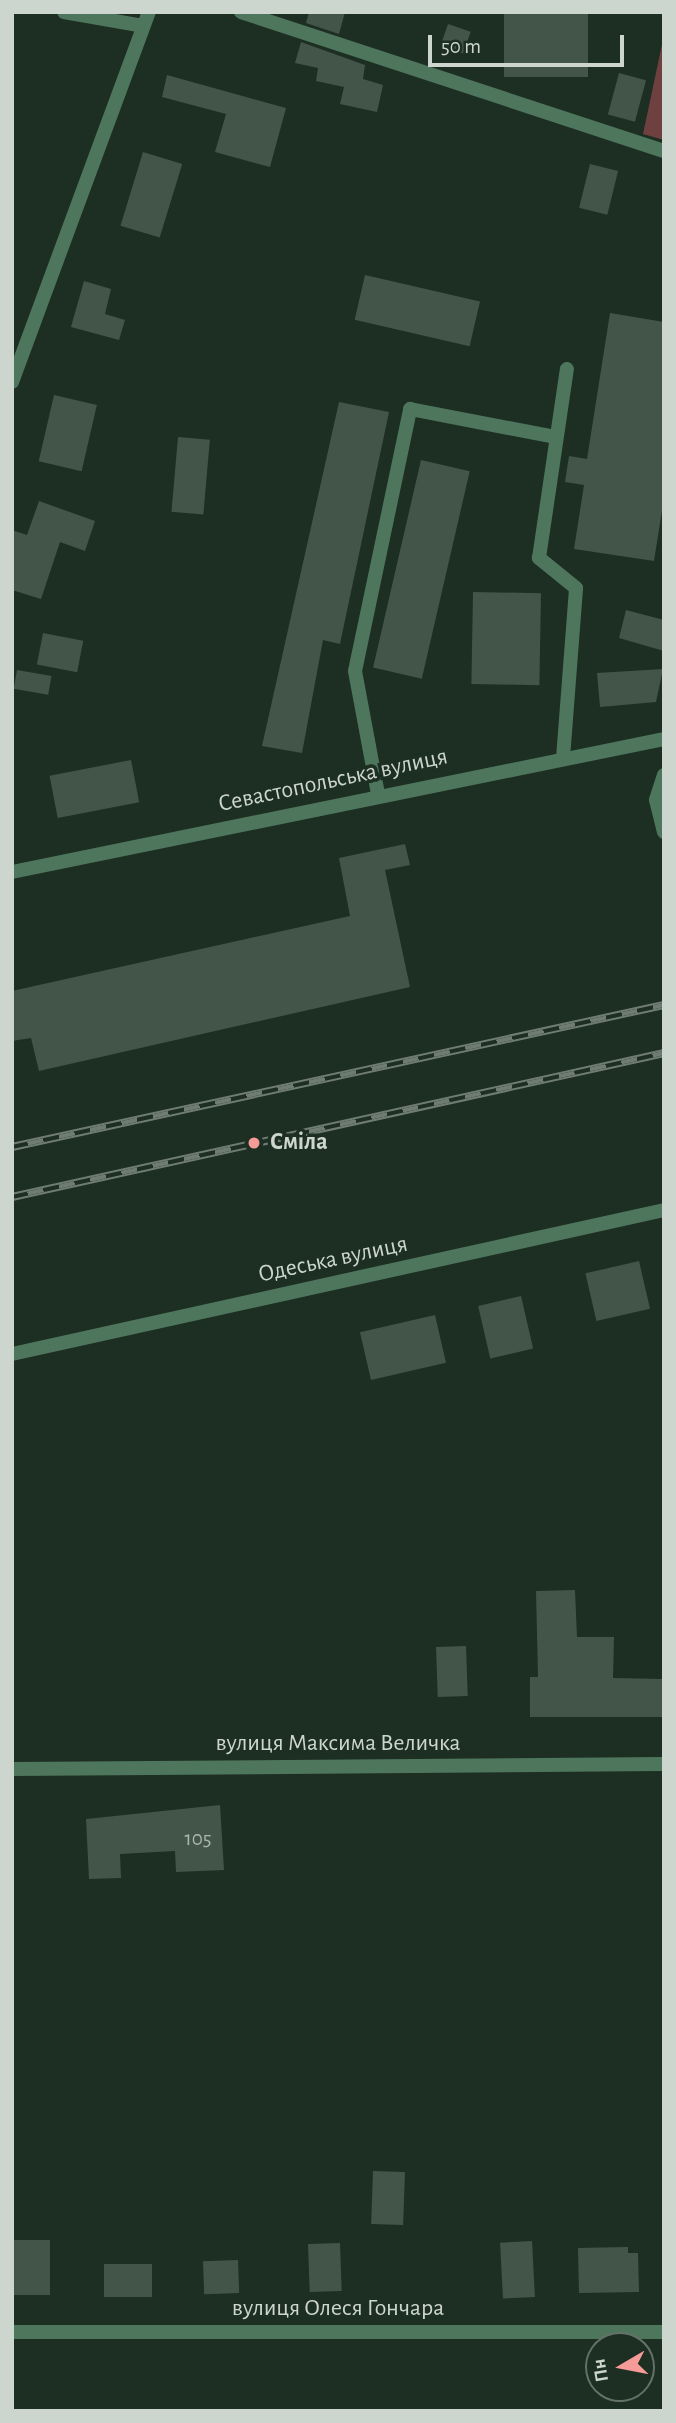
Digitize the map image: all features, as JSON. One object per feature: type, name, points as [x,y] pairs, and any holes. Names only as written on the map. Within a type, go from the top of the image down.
[{"type":"street","points":[[12,382],[146,19],[64,12]]},
{"type":"street","points":[[241,12],[664,151]]},
{"type":"street","points":[[564,758],[576,588],[539,558],[568,369]]},
{"type":"street","points":[[378,794],[355,671],[410,409],[556,437]]},
{"type":"street","name":"Севастопольська вулиця","points":[[12,872],[378,794],[664,739]]},
{"type":"street","points":[[664,775],[656,800],[664,832]]},
{"type":"street","name":"Одеська вулиця","points":[[12,1354],[664,1210]]},
{"type":"street","name":"вулиця Максима Величка","points":[[12,1769],[664,1765]]},
{"type":"street","name":"вулиця Олеся Гончара","points":[[12,2332],[664,2332]]},
{"type":"shaded area","points":[[664,35],[664,140],[643,134]]},
{"type":"building","points":[[309,12],[345,12],[339,34],[306,23]]},
{"type":"building","points":[[504,12],[588,12],[588,77],[504,77]]},
{"type":"building","points":[[448,24],[471,32],[463,54],[441,46]]},
{"type":"building","points":[[301,42],[365,65],[363,79],[383,85],[377,112],[340,104],[344,87],[316,81],[318,68],[295,63]]},
{"type":"building","points":[[619,73],[646,80],[635,122],[608,115]]},
{"type":"building","points":[[167,75],[286,108],[270,167],[215,152],[226,114],[162,97]]},
{"type":"building","points":[[143,152],[182,164],[160,238],[120,226]]},
{"type":"building","points":[[590,164],[618,171],[607,215],[579,208]]},
{"type":"building","points":[[365,275],[480,302],[470,346],[355,320]]},
{"type":"building","points":[[84,281],[111,289],[105,314],[125,320],[119,340],[71,327]]},
{"type":"building","points":[[610,313],[664,322],[664,498],[654,561],[574,549],[584,485],[565,482],[569,456],[587,459]]},
{"type":"building","points":[[54,395],[97,405],[82,471],[39,461]]},
{"type":"building","points":[[339,402],[389,412],[340,644],[323,640],[302,753],[262,746]]},
{"type":"building","points":[[178,437],[210,440],[203,515],[171,512]]},
{"type":"building","points":[[421,460],[470,471],[422,679],[373,668]]},
{"type":"building","points":[[39,501],[95,521],[85,551],[60,542],[41,599],[12,590],[12,530],[27,535]]},
{"type":"building","points":[[473,592],[541,593],[539,685],[471,684]]},
{"type":"building","points":[[626,610],[664,620],[664,651],[619,638]]},
{"type":"building","points":[[43,633],[83,641],[77,672],[37,664]]},
{"type":"building","points":[[663,669],[656,702],[600,707],[597,673]]},
{"type":"building","points":[[17,670],[51,676],[48,695],[14,689]]},
{"type":"building","points":[[131,760],[139,802],[58,818],[50,776]]},
{"type":"building","points":[[405,844],[410,865],[385,870],[410,987],[39,1071],[31,1038],[12,1041],[12,991],[350,916],[339,858]]},
{"type":"building","points":[[639,1261],[650,1309],[596,1321],[585,1273]]},
{"type":"building","points":[[521,1296],[533,1349],[490,1359],[478,1306]]},
{"type":"building","points":[[435,1315],[446,1363],[371,1380],[360,1332]]},
{"type":"building","points":[[575,1590],[577,1637],[614,1637],[613,1678],[664,1679],[664,1717],[530,1717],[530,1677],[538,1677],[536,1591]]},
{"type":"building","points":[[466,1646],[468,1696],[438,1697],[436,1647]]},
{"type":"building","points":[[220,1805],[224,1870],[176,1872],[175,1851],[120,1854],[121,1878],[89,1879],[86,1819]]},
{"type":"building","points":[[373,2171],[405,2172],[403,2225],[371,2224]]},
{"type":"building","points":[[12,2240],[50,2240],[50,2295],[12,2295]]},
{"type":"building","points":[[532,2241],[535,2297],[503,2299],[500,2243]]},
{"type":"building","points":[[340,2243],[342,2291],[310,2292],[308,2244]]},
{"type":"building","points":[[628,2247],[628,2253],[638,2253],[639,2292],[579,2293],[578,2248]]},
{"type":"building","points":[[238,2260],[239,2293],[204,2294],[203,2261]]},
{"type":"building","points":[[104,2264],[152,2264],[152,2297],[104,2297]]},
{"type":"railway","points":[[12,1147],[664,1005]]},
{"type":"railway","points":[[12,1197],[664,1053]]},
{"type":"place","name":"Сміла","points":[[254,1143]]}]
